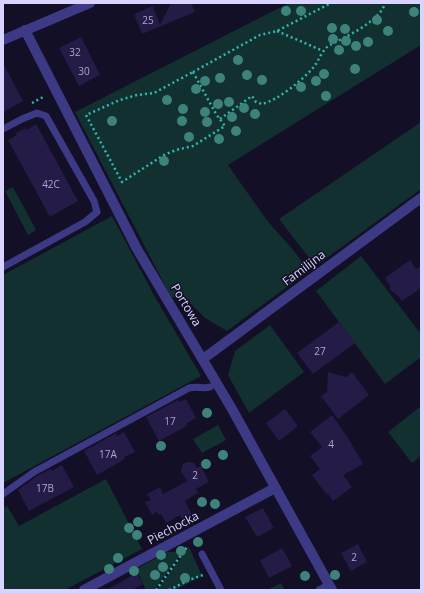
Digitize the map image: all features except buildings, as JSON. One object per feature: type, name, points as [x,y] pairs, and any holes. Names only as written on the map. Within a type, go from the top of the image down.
[{"type":"street","points":[[3,40],[90,3]]},
{"type":"street","name":"Portowa","points":[[25,30],[137,249],[232,409],[330,587]]},
{"type":"street","name":"Familijna","points":[[203,359],[421,198]]},
{"type":"street","name":"Piechocka","points":[[84,590],[275,488]]},
{"type":"lane","points":[[3,129],[37,113],[46,116],[94,201],[97,212],[85,222],[3,267]]},
{"type":"lane","points":[[3,494],[34,472],[189,388],[197,386],[206,388],[210,387]]},
{"type":"lane","points":[[202,554],[221,590]]},
{"type":"lane","points":[[319,590],[330,587]]},
{"type":"path","points":[[193,72],[225,126],[193,146],[176,150],[164,155],[122,182],[86,115],[120,100],[154,93],[260,35],[277,31],[331,3]]},
{"type":"path","points":[[220,119],[252,96],[256,102],[262,104],[290,89],[312,70],[323,51],[329,45],[336,43],[372,20],[383,8],[385,3]]},
{"type":"path","points":[[277,31],[323,51]]},
{"type":"path","points":[[156,590],[186,550],[188,544],[183,537]]},
{"type":"path","points":[[169,590],[189,580],[204,575]]},
{"type":"green space","points":[[289,3],[421,3],[421,45],[228,165],[270,224],[302,261],[306,273],[227,331],[205,318],[185,298],[171,297],[75,112]]},
{"type":"green space","points":[[421,122],[421,189],[320,263],[310,259],[279,219]]},
{"type":"green space","points":[[13,187],[36,230],[28,235],[5,191]]},
{"type":"green space","points":[[112,216],[155,297],[201,376],[3,483],[3,275]]},
{"type":"green space","points":[[361,256],[421,334],[421,357],[385,384],[316,291]]},
{"type":"green space","points":[[270,325],[304,372],[249,413],[228,375],[235,351]]},
{"type":"green space","points":[[421,406],[421,456],[412,463],[388,432]]},
{"type":"green space","points":[[218,425],[226,440],[202,453],[193,439]]},
{"type":"green space","points":[[106,479],[142,549],[65,590],[3,590],[3,508],[7,506],[19,526]]},
{"type":"green space","points":[[189,547],[202,576],[175,590],[157,590]]},
{"type":"green space","points":[[186,548],[154,590],[146,590],[136,569],[167,552],[174,552]]},
{"type":"green space","points":[[281,583],[285,590],[267,590]]}]
